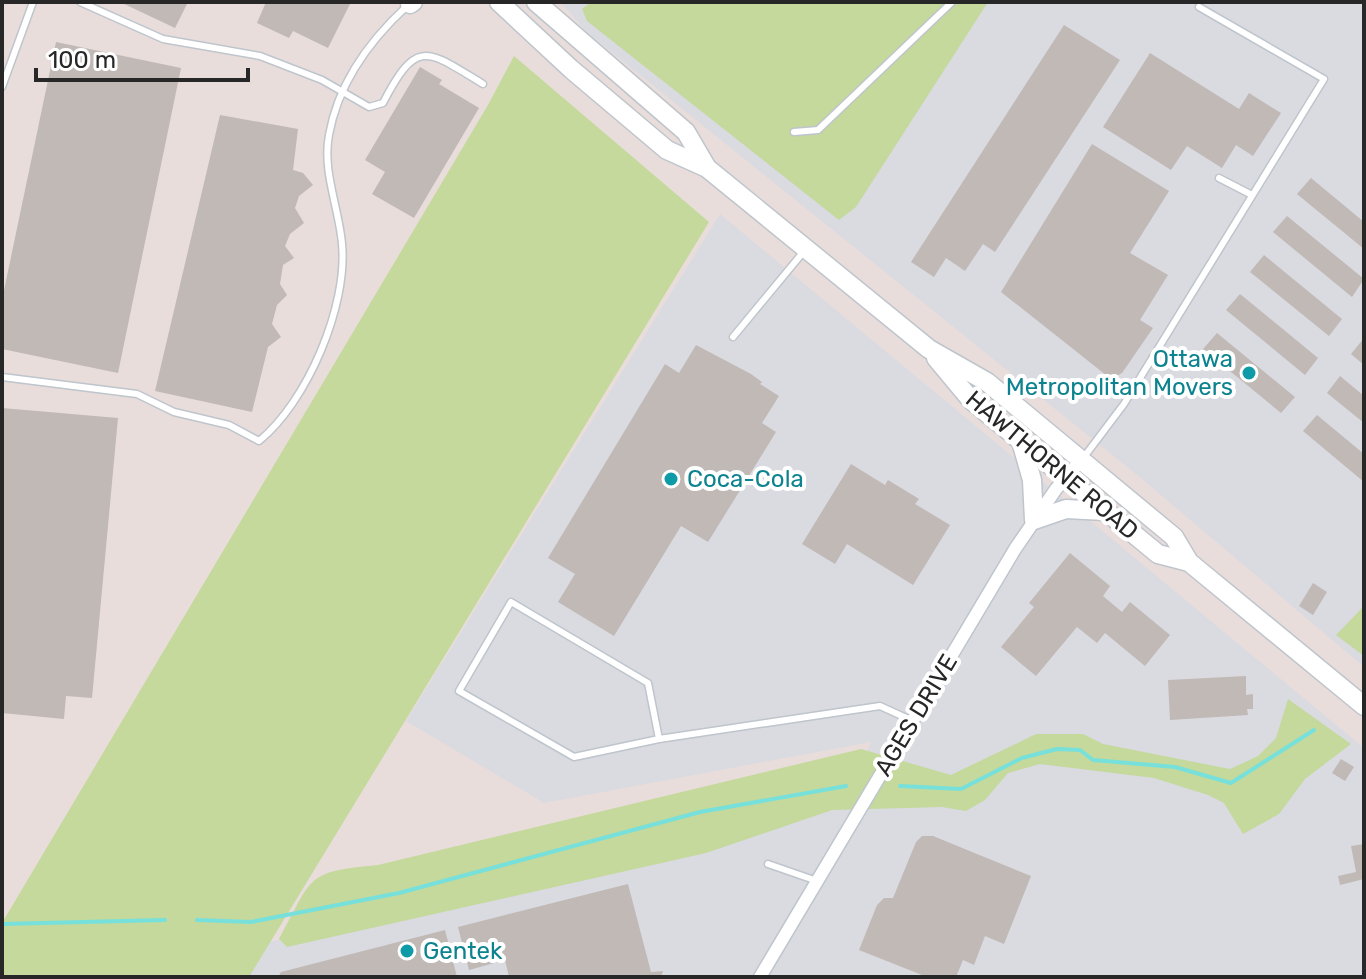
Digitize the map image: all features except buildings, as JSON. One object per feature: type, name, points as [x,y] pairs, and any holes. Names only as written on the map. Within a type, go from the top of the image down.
[{"type":"main road","name":"HAWTHORNE ROAD","points":[[536,2],[686,132],[707,168]]},
{"type":"main road","name":"HAWTHORNE ROAD","points":[[498,3],[667,150],[707,168],[929,349],[987,382],[1082,459],[1174,537],[1189,562],[1364,706]]},
{"type":"main road","name":"HAWTHORNE ROAD","points":[[929,349],[971,400],[1105,511],[1158,554],[1189,562]]},
{"type":"main road","points":[[1021,442],[1032,480],[1034,520],[1063,510],[1105,511]]},
{"type":"street","name":"AGES DRIVE","points":[[760,977],[1034,520],[1082,459]]},
{"type":"lane","points":[[2,87],[33,2]]},
{"type":"lane","points":[[80,2],[163,39],[260,56],[341,89],[369,107],[383,103],[406,62],[416,56],[437,56],[483,84]]},
{"type":"lane","points":[[2,377],[137,394],[174,412],[229,425],[259,441],[267,435],[286,416],[312,367],[333,317],[340,287],[343,247],[329,171],[328,136],[341,89],[374,39],[411,2]]},
{"type":"lane","points":[[794,132],[818,130],[952,2]]},
{"type":"lane","points":[[1082,459],[1124,404],[1324,79],[1199,7]]},
{"type":"lane","points":[[1219,178],[1252,195]]},
{"type":"lane","points":[[733,337],[806,249]]},
{"type":"lane","points":[[659,739],[648,683],[511,602],[459,691],[574,757],[659,739],[880,706],[913,721]]},
{"type":"lane","points":[[768,864],[817,881]]},
{"type":"shaded area","points":[[560,2],[1364,2],[1364,667],[1136,474],[588,33]]},
{"type":"shaded area","points":[[720,214],[1364,748],[1364,977],[238,977],[259,944],[594,873],[845,803],[871,742],[544,803],[406,721]]},
{"type":"green space","points":[[591,2],[988,2],[856,207],[839,220],[587,21],[582,9]]},
{"type":"green space","points":[[514,56],[709,222],[249,977],[2,977],[2,923],[488,105]]},
{"type":"green space","points":[[1364,606],[1364,656],[1336,635]]},
{"type":"green space","points":[[1288,699],[1351,744],[1305,779],[1279,814],[1243,834],[1224,803],[1208,795],[1154,778],[1040,764],[1008,773],[985,800],[966,811],[942,807],[832,810],[706,853],[287,947],[279,939],[306,890],[323,875],[378,865],[861,749],[951,775],[1036,734],[1083,734],[1103,744],[1230,769],[1258,756],[1276,738]]},
{"type":"waterway","points":[[900,786],[961,789],[1022,758],[1057,749],[1080,750],[1093,760],[1175,767],[1231,783],[1314,730]]},
{"type":"waterway","points":[[197,920],[251,922],[399,893],[700,812],[846,786]]},
{"type":"waterway","points":[[2,924],[165,920]]},
{"type":"place","name":"Ottawa Metropolitan Movers","points":[[1249,373]]},
{"type":"place","name":"Coca-Cola","points":[[671,479]]},
{"type":"place","name":"Gentek","points":[[407,951]]}]
